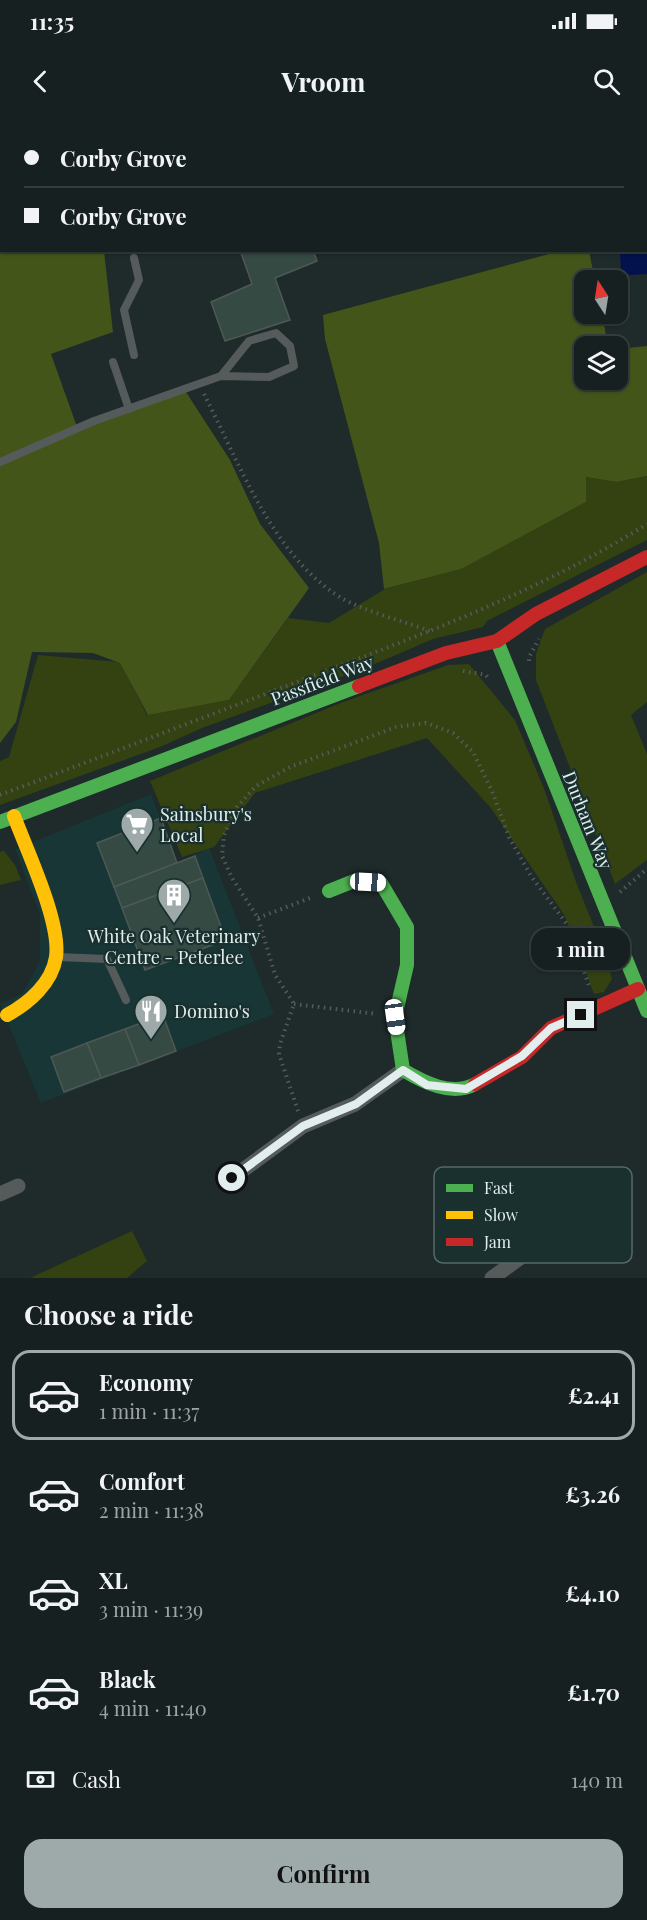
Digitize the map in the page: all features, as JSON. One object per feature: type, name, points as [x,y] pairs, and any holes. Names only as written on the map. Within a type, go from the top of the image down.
[{"type":"street","name":"Passfield Way","points":[[0,822],[446,652],[497,641],[536,614],[647,557]]},
{"type":"street","name":"Durham Way","points":[[497,641],[647,1011]]},
{"type":"street","points":[[7,1015],[25,1006],[44,985],[56,956],[53,929],[14,816]]},
{"type":"street","points":[[329,891],[354,881],[381,883],[407,927],[407,964],[395,1017],[403,1070],[427,1085],[466,1089],[522,1056],[551,1028],[638,989]]},
{"type":"street","points":[[232,1178],[303,1126],[356,1104],[403,1070]]},
{"type":"street","points":[[0,1194],[18,1186]]},
{"type":"street","points":[[492,1278],[513,1263]]},
{"type":"lane","points":[[134,258],[139,280],[123,310],[134,355]]},
{"type":"lane","points":[[0,462],[129,409],[221,376],[269,377],[294,366],[290,346],[276,333],[249,341],[221,376]]},
{"type":"lane","points":[[113,362],[129,409]]},
{"type":"lane","points":[[56,956],[107,959],[126,1000]]},
{"type":"path","points":[[199,384],[277,536],[312,576],[341,598],[430,631]]},
{"type":"path","points":[[0,795],[431,631],[523,593],[612,546],[647,524]]},
{"type":"path","points":[[529,665],[529,657],[539,638],[549,633]]},
{"type":"path","points":[[452,675],[463,671],[486,675],[493,684]]},
{"type":"path","points":[[603,906],[647,869]]},
{"type":"path","points":[[258,918],[329,891]]},
{"type":"path","points":[[294,1004],[395,1017]]},
{"type":"shaded area","points":[[620,252],[647,252],[647,274],[630,275],[628,270],[621,270]]},
{"type":"shaded area","points":[[151,794],[177,863],[209,848],[274,1014],[41,1103],[0,1004],[22,994],[40,961],[40,915],[15,849]]},
{"type":"green space","points":[[0,252],[104,252],[113,332],[51,354],[77,427],[184,389],[230,460],[260,524],[309,588],[229,700],[148,715],[120,663],[93,653],[32,652],[16,722],[0,743]]},
{"type":"green space","points":[[557,252],[589,252],[593,270],[574,270],[574,324],[604,324],[606,336],[574,336],[574,390],[628,390],[628,348],[647,346],[647,476],[617,482],[586,477],[586,502],[461,569],[384,589],[379,543],[325,339],[323,315]]},
{"type":"green space","points":[[647,476],[647,540],[487,621],[483,627],[433,639],[363,669],[202,728],[160,747],[0,805],[0,761],[9,757],[38,655],[120,662],[147,715],[229,700],[288,618],[329,623],[385,589],[460,569],[586,502],[586,477],[618,482]]},
{"type":"green space","points":[[647,572],[647,702],[631,715],[647,754],[647,860],[615,884],[536,680],[536,654],[545,629]]},
{"type":"green space","points":[[469,664],[515,720],[545,791],[576,882],[606,957],[612,979],[604,992],[594,994],[565,916],[490,807],[427,738],[255,793],[214,847],[182,857],[150,781],[343,702],[448,665]]},
{"type":"green space","points":[[4,851],[15,865],[21,880],[0,885],[0,852]]},
{"type":"green space","points":[[132,1231],[147,1261],[127,1278],[30,1278]]},
{"type":"building","points":[[241,252],[314,252],[317,261],[275,278],[290,320],[225,341],[211,302],[252,284]]},
{"type":"building","name":"Sainsbury's Local","points":[[161,818],[177,863],[114,887],[97,843]]},
{"type":"building","points":[[195,856],[203,878],[122,908],[114,887]]},
{"type":"building","name":"White Oak Veterinary Centre - Peterlee","points":[[203,878],[226,940],[145,970],[122,908]]},
{"type":"building","name":"Domino's","points":[[163,1015],[176,1051],[139,1065],[125,1029]]},
{"type":"building","points":[[125,1029],[139,1065],[101,1078],[87,1043]]},
{"type":"building","points":[[87,1043],[101,1078],[64,1092],[51,1057]]},
{"type":"traffic: fast","points":[[497,641],[647,1011]]},
{"type":"traffic: fast","points":[[0,822],[359,686]]},
{"type":"traffic: fast","points":[[329,891],[354,881],[381,883],[407,927],[407,965],[395,1017],[403,1070],[419,1079],[447,1088],[466,1088],[475,1084]]},
{"type":"traffic: slow","points":[[7,1015],[23,1005],[45,984],[56,957],[56,942],[48,906],[14,816]]},
{"type":"traffic: jam","points":[[359,686],[446,653],[497,641],[536,614],[647,557]]},
{"type":"traffic: jam","points":[[475,1084],[522,1057],[551,1028],[638,989]]},
{"type":"place","name":"Sainsbury's Local","points":[[137,853]]},
{"type":"place","name":"White Oak Veterinary Centre - Peterlee","points":[[174,924]]},
{"type":"place","name":"Domino's","points":[[151,1040]]},
{"type":"route","points":[[232,1178],[303,1126],[356,1104],[403,1070],[427,1085],[466,1089],[522,1056],[551,1028],[581,1015]]}]
